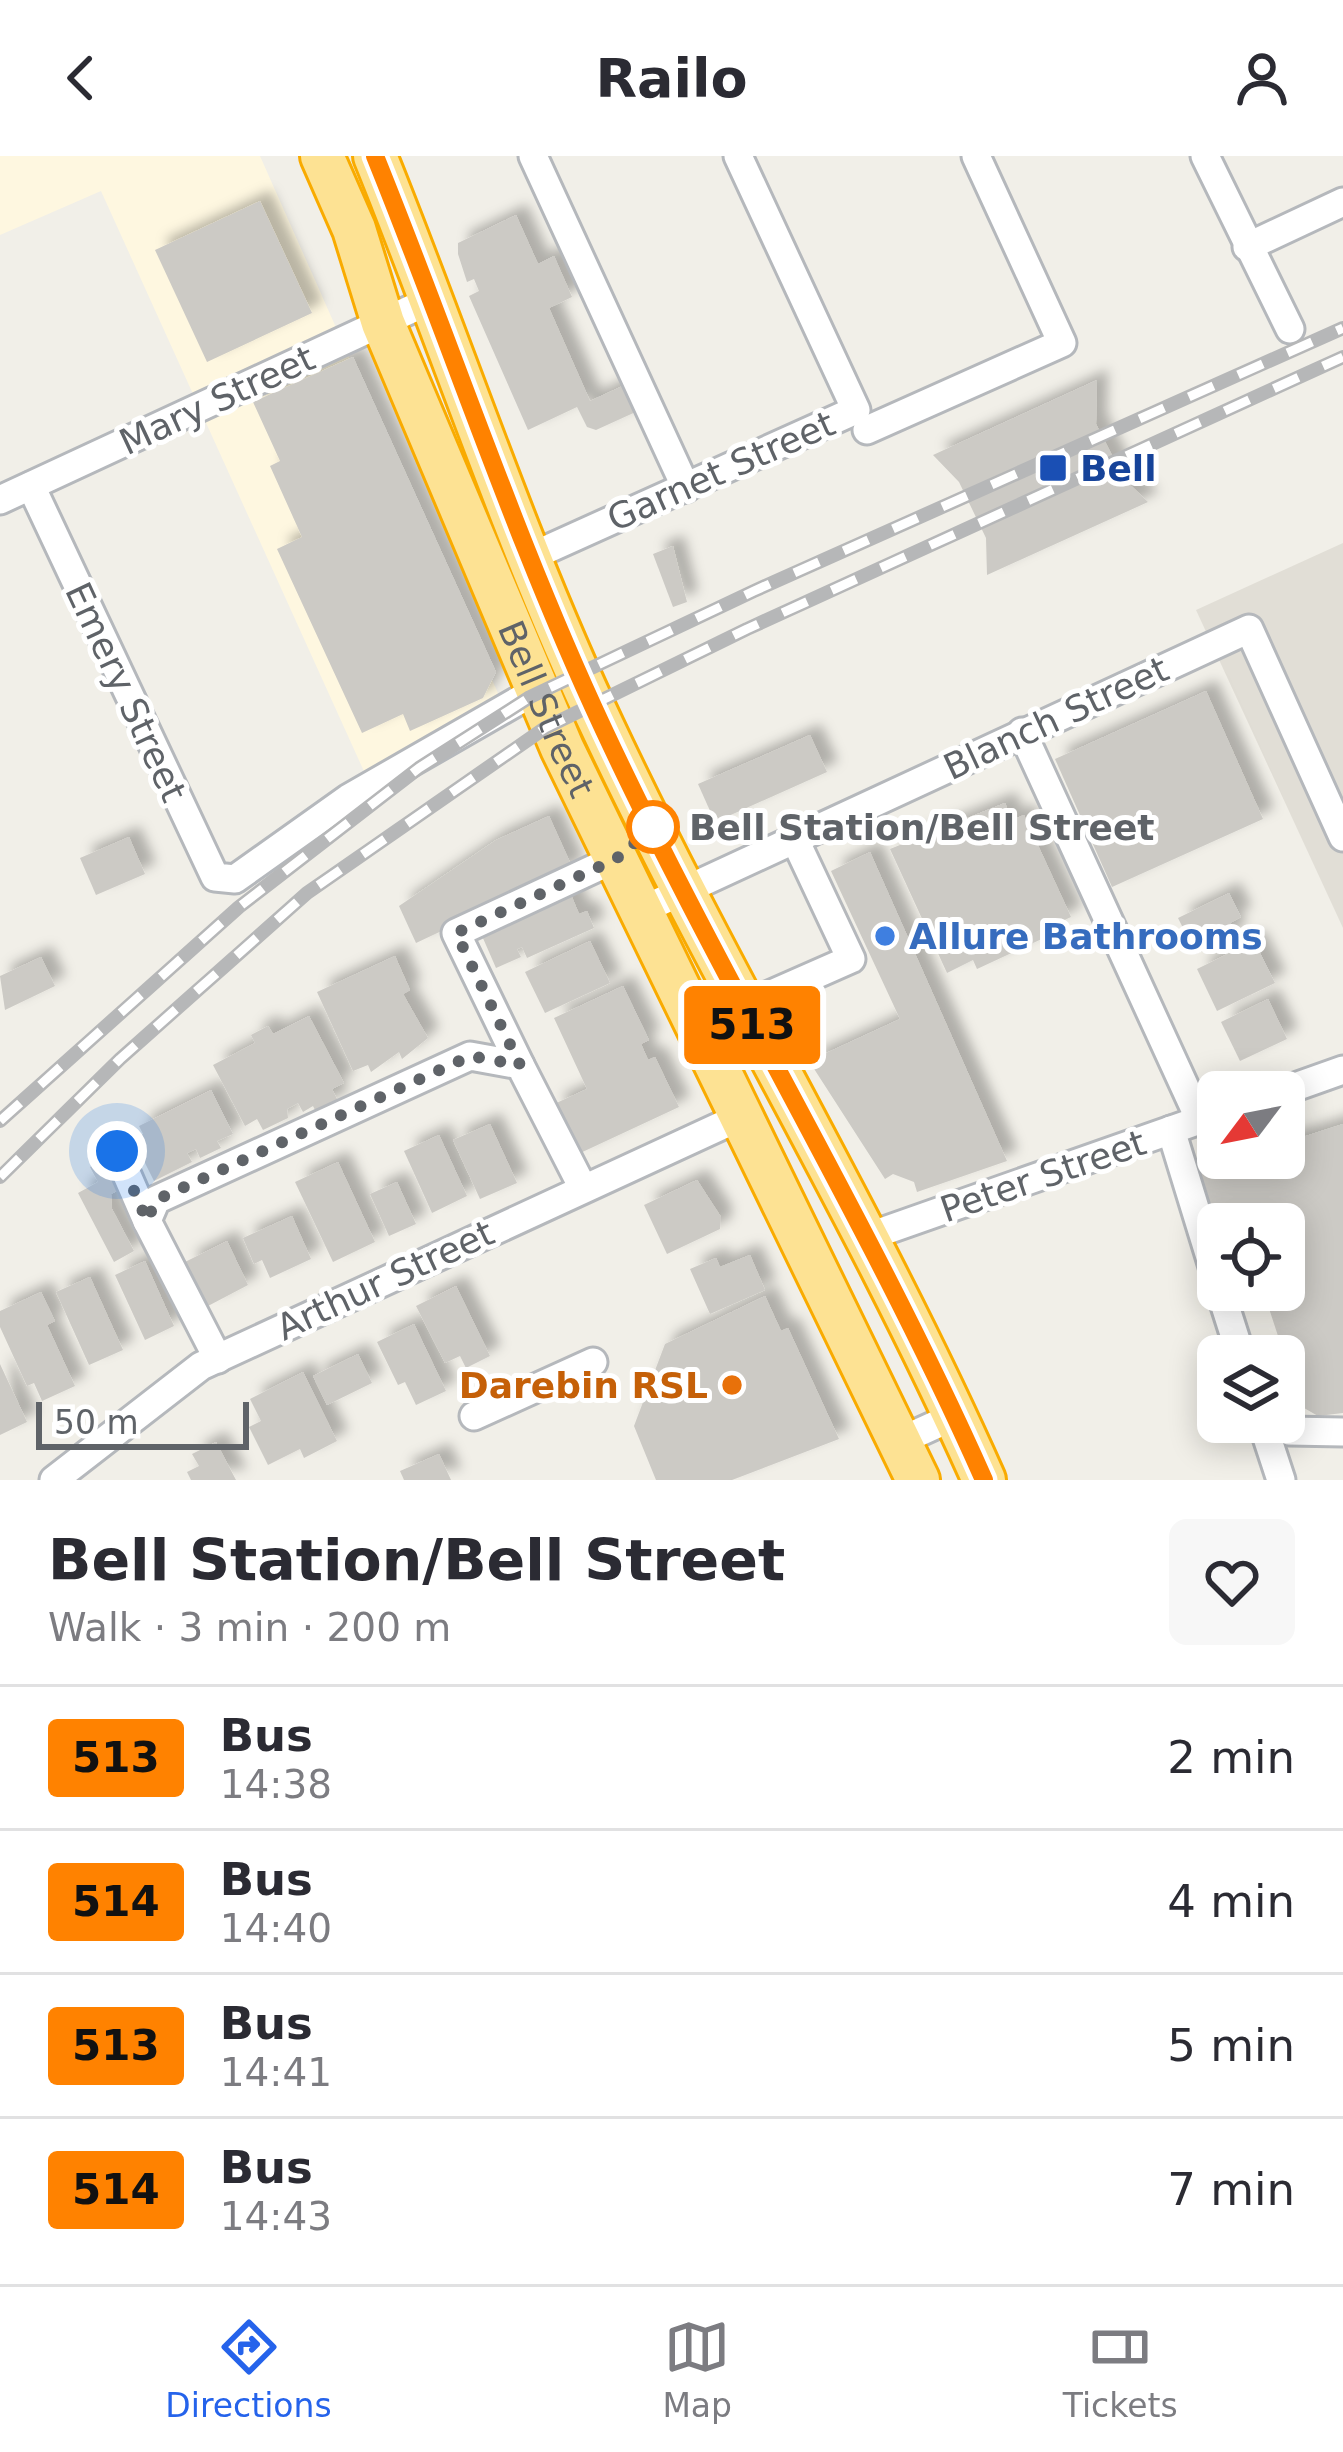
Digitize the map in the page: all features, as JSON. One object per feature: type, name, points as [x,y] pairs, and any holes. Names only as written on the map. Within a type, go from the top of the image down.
[{"type":"highway","name":"Bell Street","points":[[322,156],[354,229],[383,323],[537,690],[739,1118],[918,1480]]},
{"type":"highway","name":"Bell Street","points":[[374,156],[433,299],[528,558],[603,729],[742,1007],[867,1237],[969,1446]]},
{"type":"highway","points":[[969,1446],[1012,1480]]},
{"type":"street","points":[[533,156],[686,488]]},
{"type":"street","name":"Garnet Street","points":[[528,558],[856,410],[738,156]]},
{"type":"street","points":[[867,430],[1062,343],[976,156]]},
{"type":"street","points":[[1205,156],[1290,329]]},
{"type":"street","points":[[1247,247],[1343,202]]},
{"type":"street","name":"Mary Street","points":[[0,500],[433,299]]},
{"type":"street","name":"Emery Street","points":[[31,486],[215,877],[236,879],[383,777],[537,690]]},
{"type":"street","name":"Blanch Street","points":[[640,911],[1249,629],[1343,836]]},
{"type":"street","points":[[1022,732],[1197,1092]]},
{"type":"street","points":[[742,1007],[851,959],[796,842]]},
{"type":"street","points":[[583,1188],[456,933],[616,859]]},
{"type":"street","points":[[147,1221],[156,1200],[470,1056],[520,1065]]},
{"type":"street","points":[[1305,1083],[1343,1070]]},
{"type":"street","name":"Arthur Street","points":[[54,1480],[218,1359],[739,1118]]},
{"type":"street","name":"Peter Street","points":[[867,1237],[1197,1121]]},
{"type":"street","points":[[1172,1130],[1197,1213]]},
{"type":"street","points":[[117,1151],[218,1359]]},
{"type":"street","points":[[474,1417],[593,1362]]},
{"type":"street","points":[[1305,1431],[1343,1432]]},
{"type":"street","points":[[900,1441],[969,1446]]},
{"type":"street","points":[[1270,1443],[1281,1480]]},
{"type":"shaded area","points":[[0,156],[260,156],[509,718],[377,800],[101,191],[0,235]]},
{"type":"shaded area","points":[[1343,543],[1343,928],[1196,610]]},
{"type":"building","points":[[260,201],[312,313],[207,362],[155,250]]},
{"type":"building","points":[[516,215],[538,264],[554,256],[572,297],[549,308],[590,401],[627,384],[640,410],[596,430],[587,427],[577,407],[528,430],[469,296],[479,291],[474,279],[467,282],[458,254],[458,243]]},
{"type":"building","points":[[353,357],[496,672],[483,698],[410,731],[403,714],[362,733],[277,549],[302,537],[270,466],[280,461],[253,402]]},
{"type":"building","points":[[1097,380],[1096,424],[1124,479],[1148,502],[987,575],[986,538],[959,482],[933,455]]},
{"type":"building","points":[[673,546],[687,602],[673,607],[653,554]]},
{"type":"building","points":[[1206,691],[1263,819],[1112,887],[1055,759]]},
{"type":"building","points":[[810,735],[827,772],[715,822],[698,784]]},
{"type":"building","points":[[1005,803],[1012,820],[1024,815],[1071,917],[1043,930],[1046,937],[977,969],[973,960],[947,973],[890,849]]},
{"type":"building","points":[[549,816],[573,869],[416,943],[399,906],[496,840]]},
{"type":"building","points":[[129,837],[145,874],[96,895],[80,858]]},
{"type":"building","points":[[870,852],[1007,1161],[917,1192],[914,1182],[893,1174],[885,1179],[809,1061],[900,1019],[831,871]]},
{"type":"building","points":[[569,890],[579,914],[587,911],[594,928],[527,958],[522,947],[517,949],[521,957],[496,968],[479,929]]},
{"type":"building","points":[[1229,893],[1241,917],[1230,923],[1236,935],[1196,954],[1178,918]]},
{"type":"building","points":[[590,941],[610,983],[545,1013],[525,972]]},
{"type":"building","points":[[1254,941],[1275,983],[1217,1011],[1197,969]]},
{"type":"building","points":[[395,956],[410,990],[403,994],[428,1038],[402,1059],[399,1052],[371,1072],[368,1065],[353,1071],[317,992]]},
{"type":"building","points":[[41,957],[55,986],[5,1010],[0,976]]},
{"type":"building","points":[[623,986],[649,1040],[641,1044],[648,1060],[655,1057],[679,1107],[576,1155],[552,1105],[587,1089],[554,1018]]},
{"type":"building","points":[[1268,999],[1287,1039],[1240,1061],[1221,1022]]},
{"type":"building","points":[[309,1016],[344,1083],[332,1089],[338,1101],[316,1112],[313,1106],[303,1112],[298,1103],[287,1109],[288,1118],[263,1130],[257,1119],[245,1126],[213,1065],[255,1043],[251,1035],[268,1026],[273,1034]]},
{"type":"building","points":[[211,1090],[233,1134],[217,1141],[221,1148],[200,1158],[196,1149],[187,1153],[192,1162],[154,1181],[133,1139],[143,1134],[139,1126]]},
{"type":"building","points":[[490,1124],[517,1183],[480,1199],[453,1140]]},
{"type":"building","points":[[1343,1124],[1343,1413],[1318,1416],[1305,1409],[1305,1335],[1278,1335],[1270,1311],[1305,1311],[1305,1203],[1206,1203],[1199,1179],[1305,1179],[1305,1136]]},
{"type":"building","points":[[439,1135],[467,1196],[432,1213],[404,1151]]},
{"type":"building","points":[[106,1159],[121,1189],[111,1194],[112,1209],[134,1251],[114,1262],[78,1193],[98,1182],[90,1167]]},
{"type":"building","points":[[338,1162],[375,1242],[333,1262],[295,1182]]},
{"type":"building","points":[[697,1180],[721,1217],[720,1229],[667,1254],[644,1205]]},
{"type":"building","points":[[397,1182],[416,1224],[389,1236],[370,1194]]},
{"type":"building","points":[[292,1216],[311,1259],[270,1278],[262,1260],[254,1264],[243,1238]]},
{"type":"building","points":[[227,1241],[248,1285],[208,1306],[185,1262]]},
{"type":"building","points":[[750,1255],[765,1290],[710,1314],[690,1269],[716,1258],[720,1267]]},
{"type":"building","points":[[145,1261],[174,1326],[145,1340],[115,1275]]},
{"type":"building","points":[[90,1277],[123,1350],[89,1365],[56,1292]]},
{"type":"building","points":[[456,1286],[490,1356],[466,1368],[460,1356],[445,1363],[416,1306]]},
{"type":"building","points":[[41,1292],[55,1321],[47,1325],[75,1386],[42,1401],[34,1383],[27,1386],[0,1327],[0,1311]]},
{"type":"building","name":"Darebin RSL","points":[[765,1296],[781,1331],[788,1328],[839,1439],[732,1480],[656,1480],[634,1426],[665,1344]]},
{"type":"building","points":[[414,1324],[446,1391],[416,1405],[405,1382],[398,1385],[377,1342]]},
{"type":"building","points":[[358,1354],[372,1383],[327,1405],[313,1376]]},
{"type":"building","points":[[0,1364],[27,1422],[0,1435]]},
{"type":"building","points":[[303,1372],[337,1441],[304,1458],[300,1449],[268,1465],[249,1427],[261,1421],[250,1399]]},
{"type":"building","points":[[216,1442],[236,1480],[191,1480],[187,1472],[199,1466],[192,1454]]},
{"type":"building","points":[[439,1454],[451,1480],[404,1480],[400,1471]]},
{"type":"railway","points":[[0,1121],[239,907],[419,768],[530,697],[754,591],[1343,328]]},
{"type":"railway","points":[[0,1177],[120,1059],[307,893],[545,728],[747,629],[1343,357]]},
{"type":"bus line","name":"513","points":[[375,156],[528,558],[603,729],[789,1099],[867,1237],[984,1480]]},
{"type":"place","name":"Bell","points":[[1053,468]]},
{"type":"place","name":"Bell Station/Bell Street","points":[[653,827]]},
{"type":"place","name":"Allure Bathrooms","points":[[885,936]]},
{"type":"place","name":"Darebin RSL","points":[[732,1385]]},
{"type":"route","points":[[117,1151],[147,1221],[156,1200],[470,1056],[520,1065],[456,933],[616,859],[653,827]]}]
